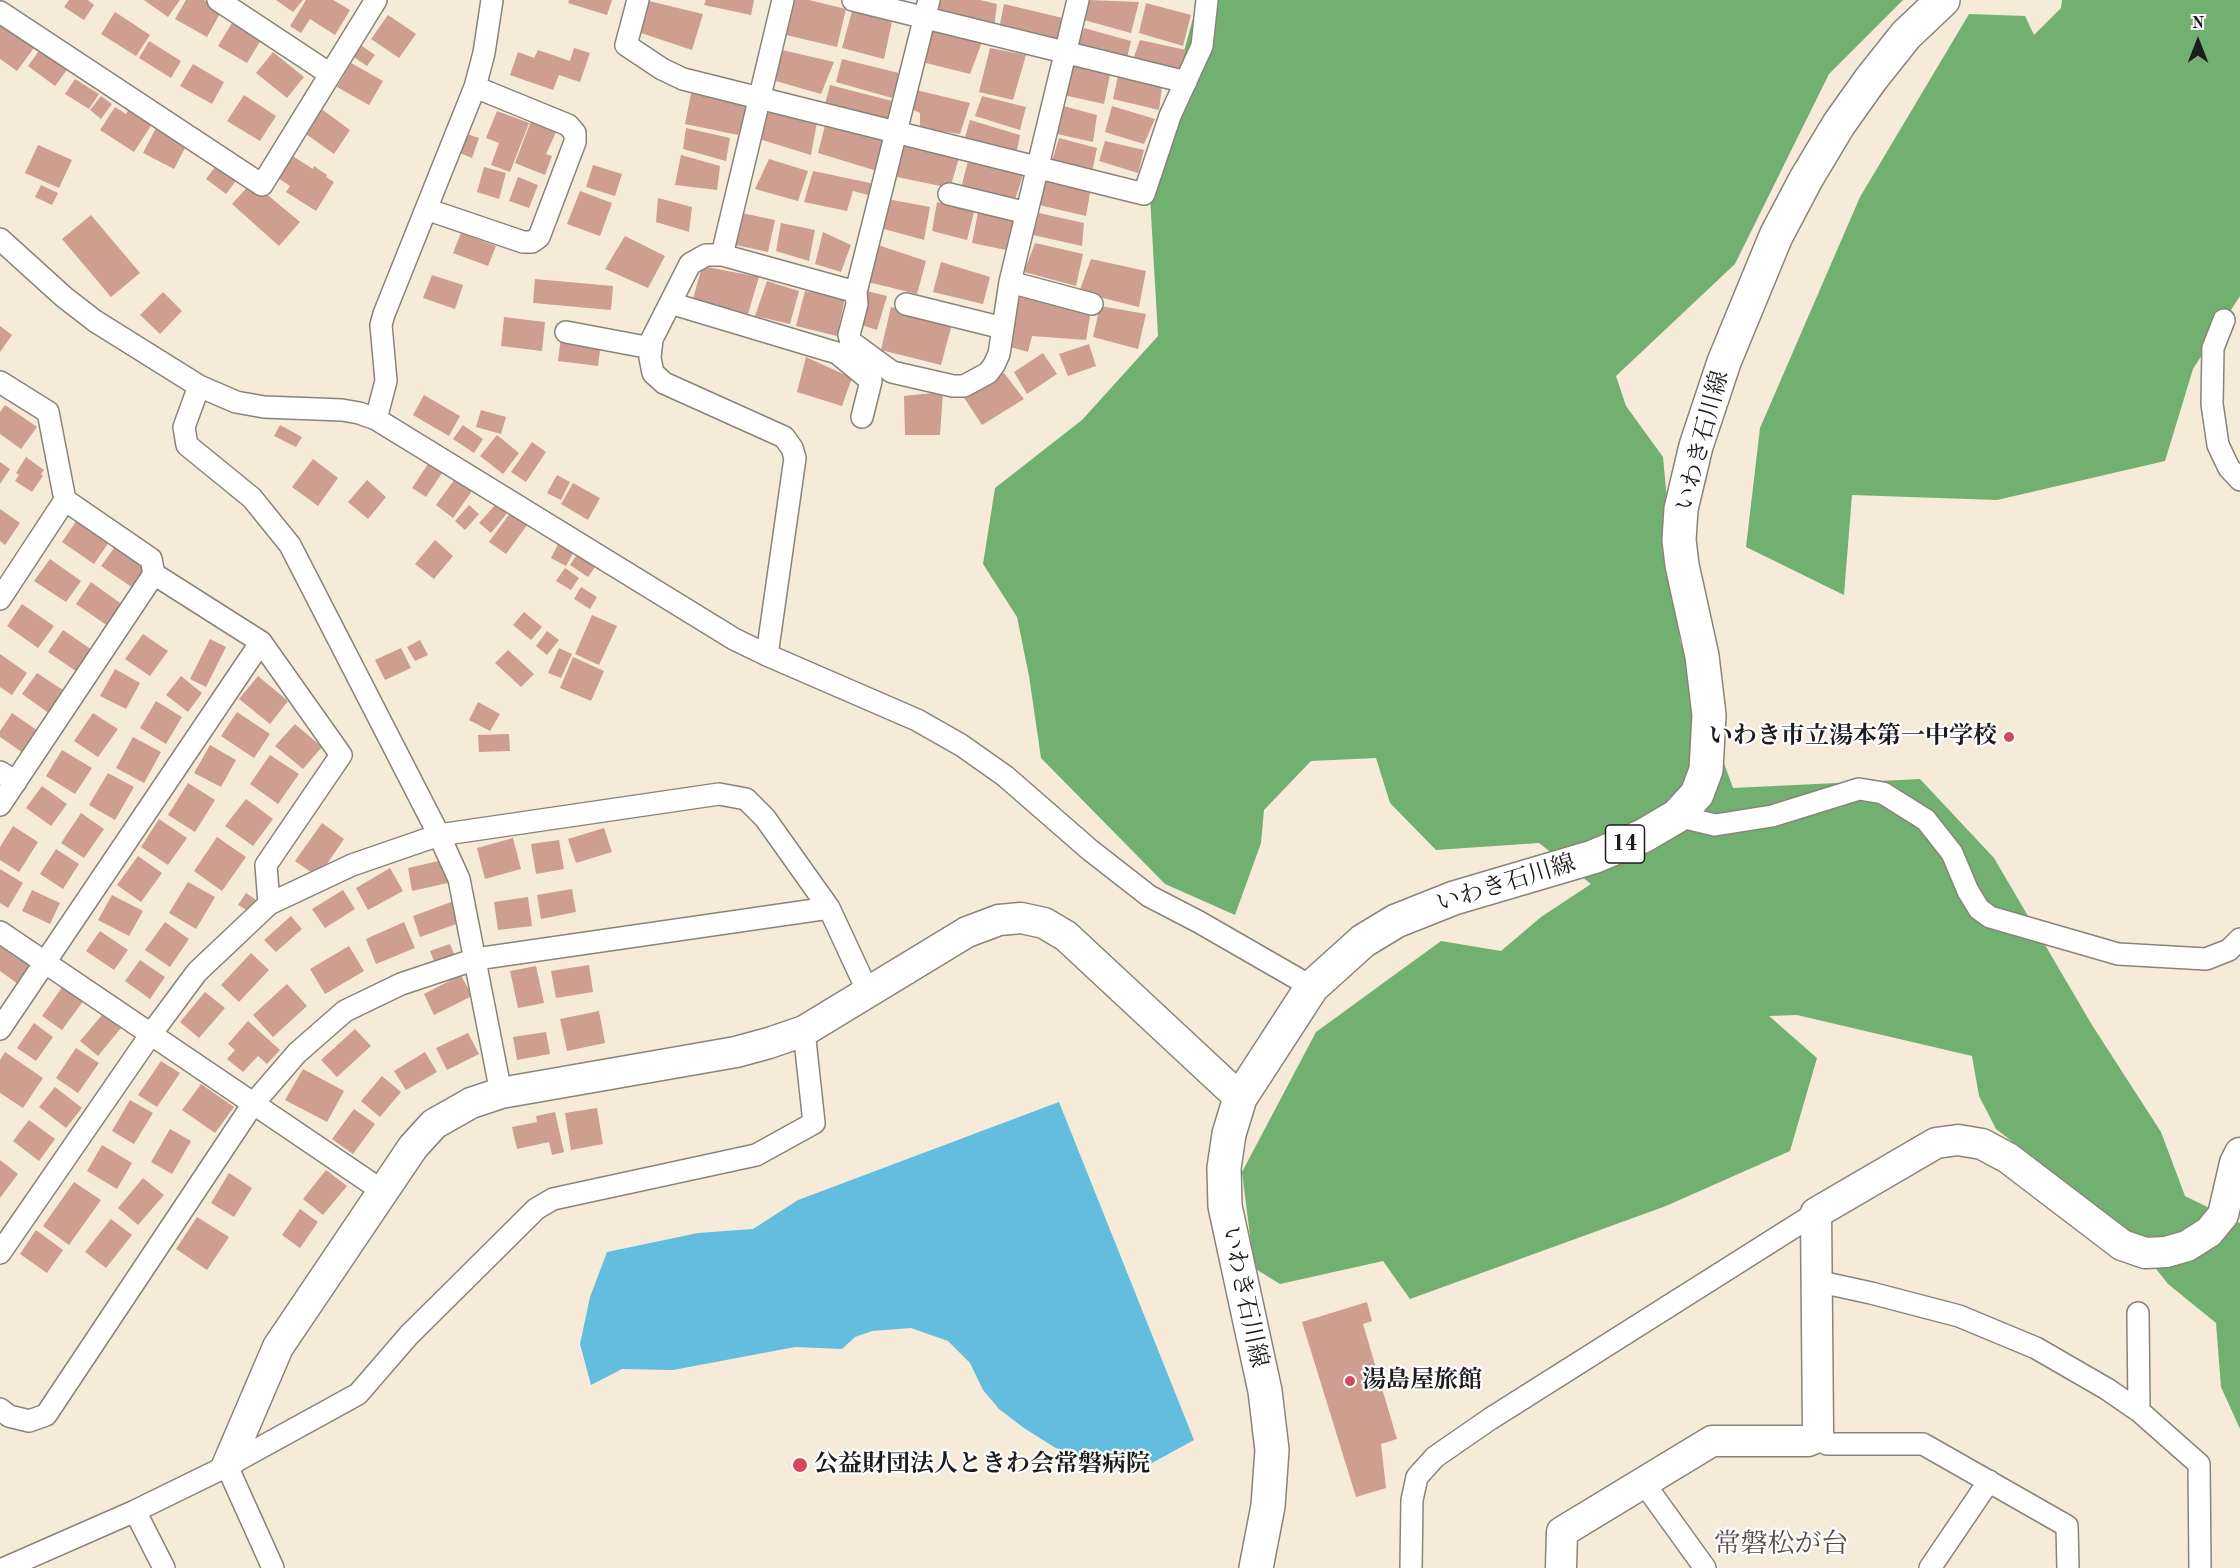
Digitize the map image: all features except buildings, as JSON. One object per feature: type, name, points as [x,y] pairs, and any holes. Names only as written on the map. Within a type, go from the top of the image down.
[{"type":"main road","name":"いわき石川線","points":[[1256,1568],[1268,1506],[1272,1450],[1265,1391],[1225,1206],[1229,1134],[1240,1098],[1312,987],[1363,941],[1396,921],[1454,898],[1593,857],[1643,836],[1677,816],[1697,794],[1706,770],[1709,715],[1702,656],[1682,565],[1679,540],[1681,510],[1696,446],[1724,362],[1776,236],[1806,179],[1839,124],[1870,79],[1906,35],[1943,0]]},
{"type":"street","points":[[218,0],[330,74]]},
{"type":"street","points":[[0,12],[262,185],[376,0]]},
{"type":"street","points":[[376,419],[386,381],[381,325],[384,314],[475,87],[484,53],[492,0]]},
{"type":"street","points":[[638,0],[626,45],[662,69],[683,79],[1144,194],[1170,116],[1202,46],[1207,0]]},
{"type":"street","points":[[722,255],[783,0]]},
{"type":"street","points":[[853,0],[927,9],[1065,52],[1186,82]]},
{"type":"street","points":[[927,9],[856,292],[856,304],[849,335],[851,342],[892,372],[952,386],[964,386],[988,373],[999,354],[1010,282],[1078,0]]},
{"type":"street","points":[[426,209],[522,242],[532,242],[539,237],[575,142],[575,133],[568,125],[475,87]]},
{"type":"street","points":[[949,194],[1027,213]]},
{"type":"street","points":[[0,239],[64,297],[95,321],[198,386],[236,402],[264,407],[342,410],[376,419],[724,632],[767,655],[917,720],[1005,776],[1090,850],[1149,896],[1312,987]]},
{"type":"street","points":[[767,655],[795,458],[792,448],[784,437],[664,384],[653,373],[650,358],[652,339],[690,264],[706,255],[722,255],[856,292]]},
{"type":"street","points":[[1010,282],[1092,304]]},
{"type":"street","points":[[670,303],[837,353],[871,381],[862,417]]},
{"type":"street","points":[[906,304],[1003,328]]},
{"type":"street","points":[[2224,320],[2213,348],[2212,404],[2218,445],[2229,468],[2240,480]]},
{"type":"street","points":[[566,333],[651,348]]},
{"type":"street","points":[[0,382],[48,412],[65,500],[0,599]]},
{"type":"street","points":[[198,386],[184,427],[187,445],[252,498],[290,545],[439,835],[459,879],[501,1093]]},
{"type":"street","points":[[65,500],[151,559],[154,574],[261,642],[341,755],[266,865],[269,904]]},
{"type":"street","points":[[0,805],[8,777],[154,574]]},
{"type":"street","points":[[0,1029],[261,642]]},
{"type":"street","points":[[1677,816],[1715,825],[1772,816],[1859,789],[1883,793],[1926,820],[1952,853],[1973,900],[1979,909],[1990,917],[2118,954],[2206,959],[2229,950],[2240,939]]},
{"type":"street","points":[[0,1253],[151,1034],[197,972],[269,904],[352,865],[439,835],[719,794],[746,799],[765,818],[829,908],[868,992]]},
{"type":"street","points":[[0,1409],[9,1416],[29,1421],[46,1415],[253,1104],[297,1053],[345,1011],[401,984],[476,959],[829,908]]},
{"type":"street","points":[[273,1568],[227,1466],[278,1347],[413,1147],[434,1124],[471,1103],[501,1093],[736,1052],[804,1031],[967,932],[999,920],[1021,918],[1044,923],[1066,936],[1240,1098]]},
{"type":"street","points":[[0,932],[384,1192]]},
{"type":"street","points":[[6,1568],[135,1511],[227,1466],[358,1394],[409,1335],[536,1209],[553,1199],[756,1155],[814,1123],[804,1031]]},
{"type":"street","points":[[1411,1568],[1412,1500],[1417,1477],[1435,1457],[1500,1413],[1816,1213],[1936,1143],[1958,1140],[1982,1144],[2008,1158],[2122,1245],[2145,1252],[2166,1252],[2187,1246],[2209,1232],[2223,1215],[2235,1163],[2240,1153]]},
{"type":"street","points":[[1561,1568],[1562,1532],[1712,1441],[1809,1441],[1815,1438],[1818,1432],[1816,1213]]},
{"type":"street","points":[[1816,1281],[1959,1316],[2036,1348],[2107,1389],[2139,1411],[2199,1464],[2200,1568]]},
{"type":"street","points":[[2138,1313],[2139,1411]]},
{"type":"street","points":[[1815,1438],[1827,1444],[1923,1444],[2067,1526],[2068,1568]]},
{"type":"street","points":[[1930,1568],[1989,1481]]},
{"type":"street","points":[[1643,1482],[1705,1568]]},
{"type":"street","points":[[135,1511],[164,1568]]},
{"type":"green space","points":[[1198,0],[1903,0],[1829,74],[1735,264],[1616,376],[1626,406],[1663,457],[1680,641],[1733,788],[1920,779],[1994,858],[2092,1025],[2161,1132],[2185,1196],[2240,1223],[2240,1429],[2221,1387],[2216,1323],[2168,1284],[2123,1227],[1996,1129],[1979,1096],[1972,1056],[1797,1015],[1769,1016],[1817,1058],[1790,1151],[1666,1206],[1410,1299],[1383,1261],[1280,1284],[1254,1268],[1242,1172],[1316,1032],[1441,941],[1501,951],[1541,917],[1591,884],[1539,843],[1436,850],[1390,803],[1376,758],[1311,761],[1264,810],[1261,843],[1235,915],[1165,884],[1041,758],[1029,676],[1017,617],[983,564],[995,488],[1082,420],[1158,336],[1149,179]]},
{"type":"green space","points":[[2062,0],[2240,0],[2240,296],[2193,369],[2165,461],[1997,500],[1852,495],[1844,595],[1746,547],[1760,428],[1860,197],[1969,14],[2025,16],[2034,35],[2061,8]]},
{"type":"water","points":[[1059,1102],[1194,1440],[1152,1463],[1124,1467],[1087,1462],[1054,1447],[999,1409],[983,1390],[970,1363],[948,1341],[911,1328],[872,1331],[855,1337],[842,1349],[795,1347],[673,1370],[622,1369],[591,1385],[580,1344],[590,1297],[607,1252],[698,1233],[753,1229],[798,1200]]},
{"type":"place","name":"いわき市立湯本第一中学校","points":[[2009,737]]},
{"type":"place","name":"湯島屋旅館","points":[[1350,1381]]},
{"type":"place","name":"公益財団法人ときわ会常磐病院","points":[[800,1465]]},
{"type":"district","name":"常磐松が台","points":[[1781,1545]]}]
